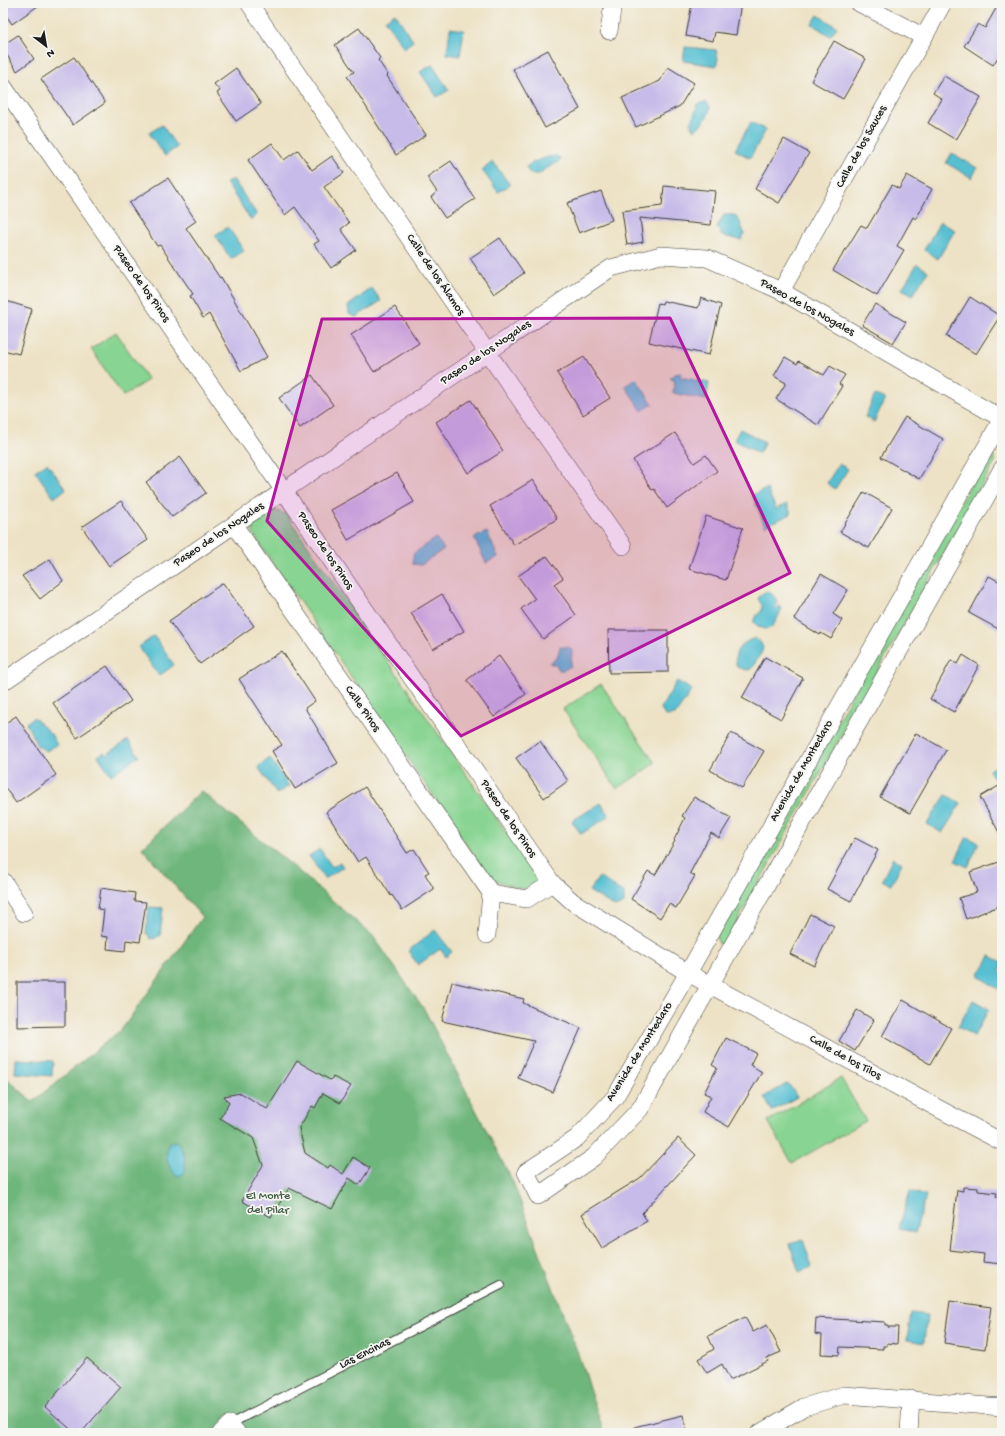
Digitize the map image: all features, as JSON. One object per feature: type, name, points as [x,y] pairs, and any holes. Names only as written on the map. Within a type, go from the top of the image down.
[{"type":"street","name":"Calle de los Álamos","points":[[249,3],[487,352],[623,546]]},
{"type":"street","points":[[609,31],[613,3]]},
{"type":"street","points":[[859,3],[924,37]]},
{"type":"street","name":"Calle de los Sauces","points":[[781,291],[943,3]]},
{"type":"street","name":"Paseo de los Pinos","points":[[3,86],[284,491],[552,883],[572,902],[688,972]]},
{"type":"street","name":"Paseo de los Nogales","points":[[3,682],[611,268],[661,255],[707,258],[781,291],[1002,419]]},
{"type":"street","name":"Avenida de Monteclaro","points":[[1002,419],[688,972],[615,1097],[577,1138],[526,1172],[538,1196],[594,1157],[640,1109],[1002,469]]},
{"type":"street","name":"Calle Pinos","points":[[234,525],[491,893]]},
{"type":"street","points":[[3,881],[24,913]]},
{"type":"street","points":[[487,935],[491,893],[527,899],[552,883]]},
{"type":"street","name":"Calle de los Tilos","points":[[688,972],[1002,1142]]},
{"type":"street","points":[[760,1433],[804,1407],[844,1395],[1002,1407]]},
{"type":"street","points":[[909,1433],[911,1399]]},
{"type":"lane","name":"Las Encinas","points":[[229,1430],[501,1285]]},
{"type":"highlighted area","points":[[670,318],[790,573],[461,736],[267,521],[322,319]]},
{"type":"green space","points":[[116,332],[148,380],[123,396],[91,349]]},
{"type":"green space","points":[[993,455],[995,462],[726,941],[719,944],[716,937],[986,457]]},
{"type":"green space","points":[[272,509],[286,514],[540,881],[526,889],[513,887],[490,878],[253,534],[254,521]]},
{"type":"green space","points":[[601,684],[655,763],[617,789],[563,709]]},
{"type":"green space","name":"El Monte del Pilar","points":[[201,791],[294,867],[373,936],[424,1009],[513,1182],[577,1351],[604,1433],[3,1433],[3,1075],[32,1101],[37,1098],[122,1029],[202,917],[142,848]]},
{"type":"green space","points":[[841,1078],[866,1121],[792,1163],[768,1121]]},
{"type":"water","points":[[395,13],[413,41],[404,48],[385,20]]},
{"type":"water","points":[[818,15],[837,27],[830,36],[812,24]]},
{"type":"water","points":[[450,28],[464,30],[460,56],[447,54]]},
{"type":"water","points":[[685,47],[716,50],[718,59],[716,66],[683,61]]},
{"type":"water","points":[[432,65],[449,90],[437,97],[420,72]]},
{"type":"water","points":[[706,102],[710,107],[707,117],[695,130],[691,126],[697,104]]},
{"type":"water","points":[[751,122],[766,130],[750,158],[735,150]]},
{"type":"water","points":[[162,125],[177,147],[165,156],[149,133]]},
{"type":"water","points":[[952,153],[977,168],[972,178],[946,163]]},
{"type":"water","points":[[557,156],[561,160],[539,174],[530,174],[526,167],[541,159]]},
{"type":"water","points":[[493,162],[510,185],[498,192],[482,170]]},
{"type":"water","points":[[233,179],[257,215],[251,220],[226,183]]},
{"type":"water","points":[[724,215],[735,215],[740,222],[744,233],[741,240],[722,236],[717,227]]},
{"type":"water","points":[[940,222],[955,230],[938,259],[924,250]]},
{"type":"water","points":[[228,227],[244,251],[231,259],[215,235]]},
{"type":"water","points":[[917,264],[928,271],[913,295],[902,289]]},
{"type":"water","points":[[372,288],[381,301],[356,317],[349,314],[348,306]]},
{"type":"water","points":[[681,373],[680,377],[709,383],[706,400],[673,393],[675,381],[670,378],[675,374]]},
{"type":"water","points":[[636,379],[653,404],[642,411],[625,386]]},
{"type":"water","points":[[875,395],[885,399],[874,422],[865,417]]},
{"type":"water","points":[[740,429],[765,442],[759,453],[734,440]]},
{"type":"water","points":[[47,463],[66,489],[54,498],[35,471]]},
{"type":"water","points":[[839,464],[848,469],[835,489],[827,483]]},
{"type":"water","points":[[767,489],[776,509],[787,504],[791,514],[765,526],[752,495]]},
{"type":"water","points":[[487,532],[498,557],[486,563],[474,538]]},
{"type":"water","points":[[436,538],[444,549],[421,565],[413,564],[413,554]]},
{"type":"water","points":[[767,591],[777,600],[775,608],[777,609],[779,606],[782,608],[778,618],[769,629],[761,628],[754,623],[754,619],[762,610],[762,605],[758,599],[760,595]]},
{"type":"water","points":[[154,636],[174,665],[159,676],[139,647]]},
{"type":"water","points":[[755,638],[761,643],[763,648],[752,668],[745,670],[737,667],[736,656],[739,648],[746,642]]},
{"type":"water","points":[[560,647],[569,647],[572,650],[571,666],[564,670],[559,670],[556,665],[549,663],[557,658]]},
{"type":"water","points":[[677,681],[692,690],[675,715],[665,716],[661,708]]},
{"type":"water","points":[[34,717],[51,734],[57,745],[46,751],[37,745],[26,723]]},
{"type":"water","points":[[128,740],[139,756],[111,775],[98,756],[104,752],[106,755]]},
{"type":"water","points":[[270,758],[289,786],[277,794],[258,767]]},
{"type":"water","points":[[1002,763],[1002,775],[994,779],[989,770]]},
{"type":"water","points":[[946,795],[961,803],[942,833],[927,824]]},
{"type":"water","points":[[601,803],[609,816],[581,834],[572,821]]},
{"type":"water","points":[[967,837],[979,843],[968,867],[955,861]]},
{"type":"water","points":[[320,849],[332,867],[340,862],[343,867],[325,879],[309,856]]},
{"type":"water","points":[[893,858],[902,863],[891,885],[882,880]]},
{"type":"water","points":[[599,877],[624,893],[624,903],[615,907],[589,891]]},
{"type":"water","points":[[149,907],[163,908],[160,936],[153,939],[146,934]]},
{"type":"water","points":[[435,930],[452,952],[446,957],[440,949],[418,965],[408,951]]},
{"type":"water","points":[[990,956],[1002,962],[1000,971],[1002,975],[1002,983],[1000,990],[978,976]]},
{"type":"water","points":[[973,1000],[989,1009],[974,1036],[958,1027]]},
{"type":"water","points":[[16,1059],[53,1061],[52,1076],[15,1073]]},
{"type":"water","points":[[788,1083],[797,1097],[772,1111],[764,1097]]},
{"type":"water","points":[[176,1141],[183,1152],[185,1160],[185,1173],[179,1176],[175,1175],[172,1171],[167,1160],[167,1148],[169,1143]]},
{"type":"water","points":[[910,1191],[926,1196],[915,1233],[899,1228]]},
{"type":"water","points":[[803,1240],[812,1267],[799,1272],[790,1244]]},
{"type":"water","points":[[911,1313],[927,1315],[924,1343],[907,1340]]},
{"type":"building","points":[[3,3],[42,3],[12,24],[3,11]]},
{"type":"building","points":[[692,3],[741,3],[736,35],[715,32],[713,41],[686,36]]},
{"type":"building","points":[[999,3],[1002,3],[1002,51],[993,65],[964,46],[978,24],[985,28]]},
{"type":"building","points":[[359,28],[380,58],[378,60],[388,75],[387,76],[426,135],[396,155],[347,76],[354,72],[335,45]]},
{"type":"building","points":[[18,35],[34,59],[17,71],[3,49],[3,45]]},
{"type":"building","points":[[834,41],[866,59],[843,99],[811,81]]},
{"type":"building","points":[[548,50],[580,109],[545,128],[513,69]]},
{"type":"building","points":[[74,57],[105,103],[73,125],[41,79]]},
{"type":"building","points":[[668,67],[694,83],[680,106],[636,127],[622,98],[660,81]]},
{"type":"building","points":[[236,68],[261,104],[236,121],[217,93],[220,91],[214,84]]},
{"type":"building","points":[[944,76],[981,97],[956,140],[928,123],[942,99],[933,93]]},
{"type":"building","points":[[784,139],[809,153],[779,203],[755,189]]},
{"type":"building","points":[[272,143],[284,160],[298,150],[312,170],[332,156],[344,173],[324,187],[349,223],[341,229],[356,250],[331,268],[314,244],[319,241],[295,207],[285,215],[248,160]]},
{"type":"building","points":[[451,161],[475,199],[445,218],[431,197],[437,192],[427,177]]},
{"type":"building","points":[[907,175],[932,189],[916,219],[913,217],[897,246],[904,250],[877,296],[833,270],[861,225],[867,228],[892,185],[899,189]]},
{"type":"building","points":[[168,178],[196,221],[186,228],[220,278],[221,277],[267,357],[241,371],[209,314],[203,318],[190,296],[193,294],[160,245],[157,246],[129,203]]},
{"type":"building","points":[[664,186],[715,191],[711,225],[640,218],[643,242],[627,245],[622,211],[662,206]]},
{"type":"building","points":[[601,191],[612,220],[579,233],[567,203]]},
{"type":"building","points":[[500,238],[524,273],[494,294],[470,258]]},
{"type":"building","points":[[970,297],[1000,316],[976,354],[946,336]]},
{"type":"building","points":[[701,298],[721,305],[709,355],[649,342],[658,303],[662,304],[663,301],[698,308]]},
{"type":"building","points":[[3,300],[32,309],[19,354],[3,350]]},
{"type":"building","points":[[875,304],[906,322],[893,343],[862,325]]},
{"type":"building","points":[[395,307],[419,343],[374,372],[351,335]]},
{"type":"building","points":[[584,357],[610,398],[583,415],[557,373]]},
{"type":"building","points":[[785,357],[797,364],[799,361],[824,375],[830,366],[845,375],[839,384],[842,386],[818,425],[776,399],[786,383],[774,376]]},
{"type":"building","points":[[312,375],[333,405],[300,428],[279,398]]},
{"type":"building","points":[[471,400],[503,451],[468,473],[436,422]]},
{"type":"building","points":[[905,417],[943,439],[919,479],[881,457]]},
{"type":"building","points":[[675,433],[694,463],[706,455],[717,471],[667,508],[654,489],[652,490],[633,460]]},
{"type":"building","points":[[180,457],[206,493],[172,517],[146,482]]},
{"type":"building","points":[[397,473],[414,502],[348,540],[331,510]]},
{"type":"building","points":[[533,480],[557,519],[514,545],[490,506]]},
{"type":"building","points":[[864,492],[892,508],[869,548],[840,532]]},
{"type":"building","points":[[121,501],[148,540],[109,566],[82,527]]},
{"type":"building","points":[[706,516],[743,528],[726,580],[689,569]]},
{"type":"building","points":[[547,556],[563,578],[554,584],[576,615],[543,639],[521,609],[535,599],[518,576]]},
{"type":"building","points":[[50,559],[63,581],[40,599],[22,576]]},
{"type":"building","points":[[821,574],[848,590],[833,614],[842,620],[831,639],[821,633],[820,635],[794,619]]},
{"type":"building","points":[[989,576],[1002,583],[1002,631],[969,613]]},
{"type":"building","points":[[223,583],[254,626],[200,664],[169,621]]},
{"type":"building","points":[[442,594],[464,631],[433,649],[411,613]]},
{"type":"building","points":[[608,630],[668,630],[668,672],[609,673]]},
{"type":"building","points":[[282,651],[315,701],[305,708],[338,763],[295,789],[272,751],[282,745],[239,679]]},
{"type":"building","points":[[963,655],[979,665],[954,712],[930,699],[951,660],[958,664]]},
{"type":"building","points":[[499,656],[526,694],[494,717],[467,680]]},
{"type":"building","points":[[765,657],[803,678],[781,719],[742,698]]},
{"type":"building","points":[[107,666],[131,701],[77,738],[53,703]]},
{"type":"building","points":[[16,716],[56,775],[16,803],[3,785],[3,725]]},
{"type":"building","points":[[731,733],[764,751],[742,788],[710,770]]},
{"type":"building","points":[[916,733],[946,750],[910,813],[880,797]]},
{"type":"building","points":[[540,741],[568,781],[544,798],[516,758]]},
{"type":"building","points":[[1002,784],[1002,838],[980,797]]},
{"type":"building","points":[[365,787],[407,853],[414,849],[429,872],[425,874],[434,889],[402,910],[392,895],[391,896],[366,857],[358,862],[326,812]]},
{"type":"building","points":[[694,797],[731,818],[719,838],[711,833],[690,873],[695,876],[676,908],[669,904],[660,918],[631,899],[648,871],[655,875],[675,841],[674,840],[685,818],[682,816]]},
{"type":"building","points":[[855,838],[878,850],[851,901],[827,889]]},
{"type":"building","points":[[1002,861],[1002,905],[966,919],[959,898],[977,892],[970,872]]},
{"type":"building","points":[[101,888],[135,893],[134,901],[146,902],[140,942],[126,940],[125,951],[107,949],[108,937],[101,936],[104,910],[98,909]]},
{"type":"building","points":[[810,914],[834,926],[814,966],[790,954]]},
{"type":"building","points":[[17,982],[65,982],[65,1026],[17,1027]]},
{"type":"building","points":[[452,982],[524,999],[523,1003],[581,1028],[553,1092],[518,1078],[534,1041],[442,1021]]},
{"type":"building","points":[[903,1000],[951,1028],[930,1064],[882,1036]]},
{"type":"building","points":[[857,1010],[874,1020],[855,1051],[839,1041]]},
{"type":"building","points":[[726,1038],[756,1053],[750,1065],[762,1072],[729,1127],[703,1112],[711,1096],[704,1093],[717,1068],[712,1065]]},
{"type":"building","points":[[297,1061],[330,1080],[333,1077],[351,1086],[340,1103],[323,1093],[315,1108],[312,1106],[299,1128],[305,1153],[328,1168],[330,1165],[343,1174],[353,1157],[370,1168],[359,1185],[349,1178],[332,1209],[289,1188],[271,1217],[242,1201],[263,1165],[253,1138],[220,1118],[229,1103],[224,1096],[241,1093],[267,1109]]},
{"type":"building","points":[[678,1138],[696,1155],[642,1213],[647,1221],[602,1248],[582,1214],[640,1178]]},
{"type":"building","points":[[963,1187],[978,1188],[978,1191],[997,1193],[996,1197],[1002,1197],[1002,1264],[983,1262],[984,1254],[950,1250],[957,1190],[963,1191]]},
{"type":"building","points":[[950,1301],[991,1307],[985,1349],[944,1343]]},
{"type":"building","points":[[745,1317],[753,1332],[767,1325],[781,1352],[767,1358],[768,1361],[730,1380],[722,1364],[707,1373],[698,1359],[714,1349],[708,1336]]},
{"type":"building","points":[[816,1318],[885,1322],[885,1325],[888,1325],[888,1327],[898,1327],[897,1344],[887,1343],[887,1346],[883,1346],[883,1349],[840,1347],[839,1355],[821,1354],[822,1335],[815,1334]]},
{"type":"building","points":[[87,1358],[121,1387],[81,1433],[75,1433],[45,1407]]},
{"type":"building","points":[[683,1415],[687,1433],[635,1433],[634,1427]]}]
